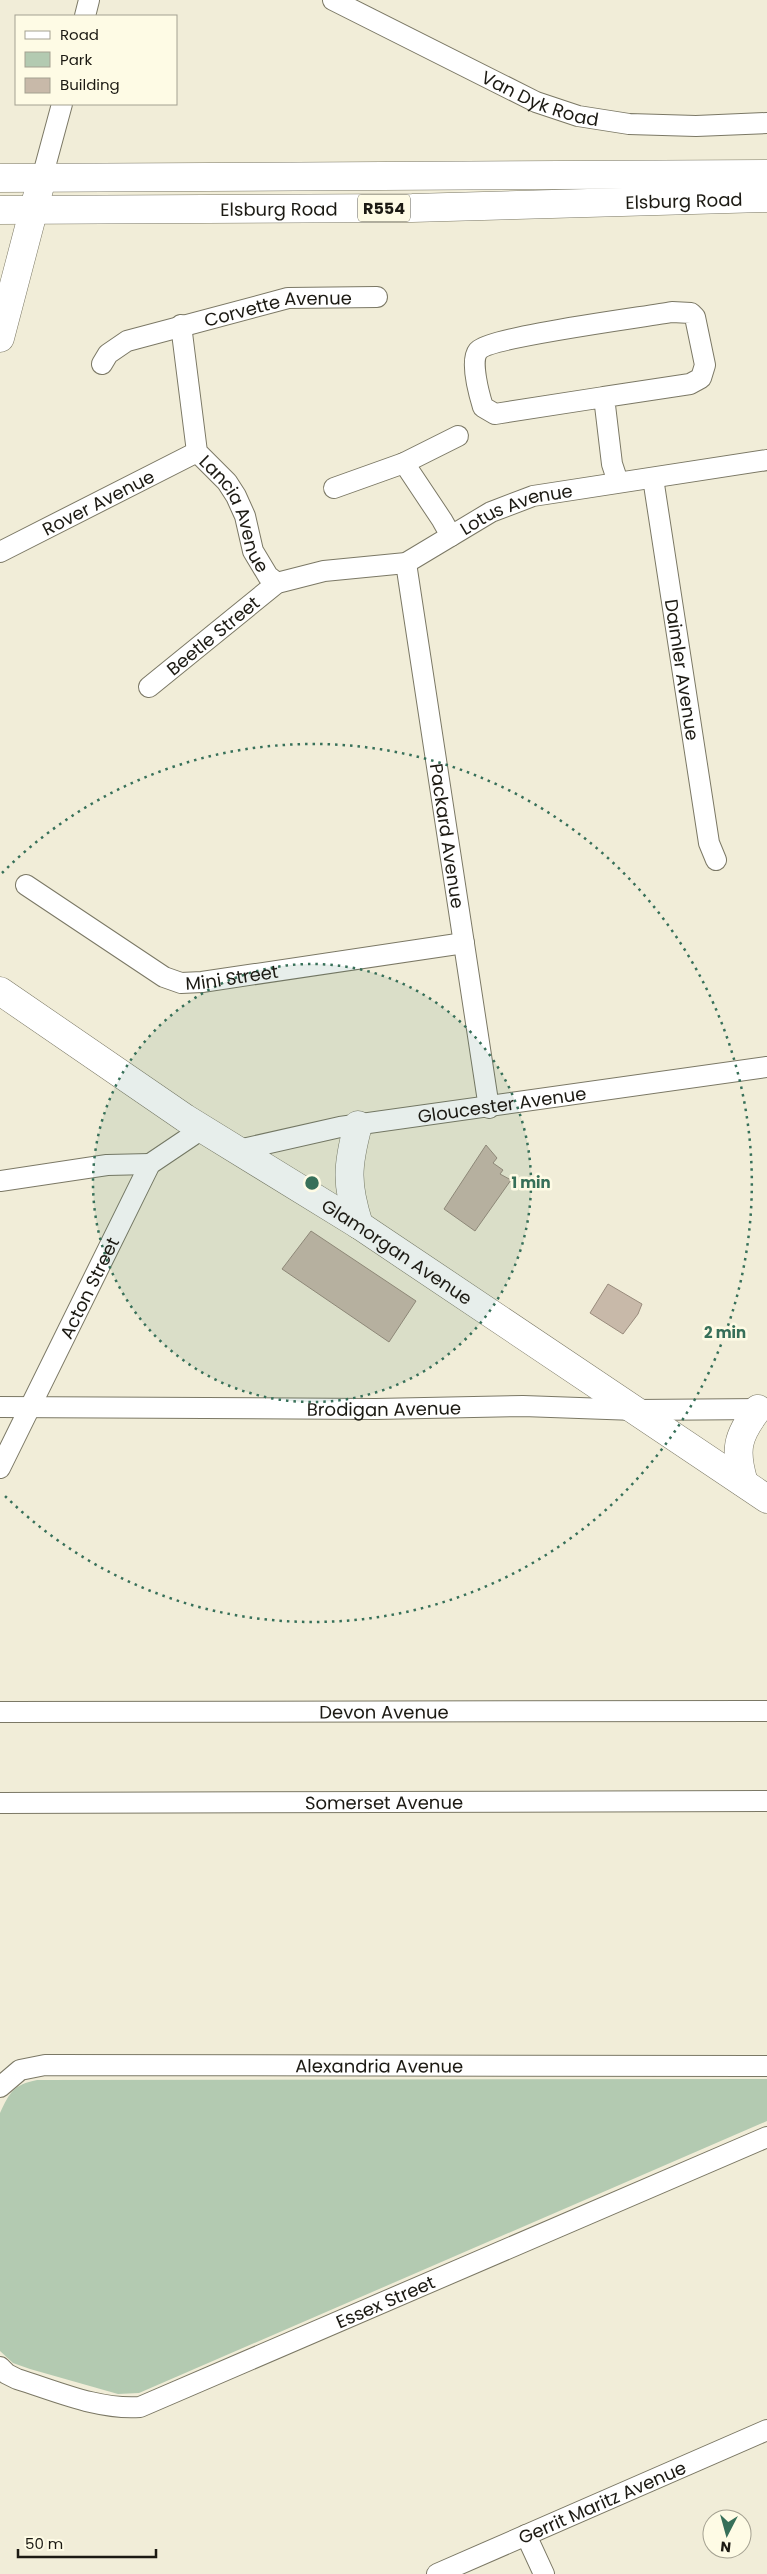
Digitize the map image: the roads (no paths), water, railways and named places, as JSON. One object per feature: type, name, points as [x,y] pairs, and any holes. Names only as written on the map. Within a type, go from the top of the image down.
[{"type":"main road","name":"Elsburg Road","points":[[0,178],[767,174]]},
{"type":"main road","points":[[0,338],[42,178]]},
{"type":"main road","name":"Elsburg Road","points":[[0,210],[412,208],[767,198]]},
{"type":"main road","name":"Glamorgan Avenue","points":[[0,990],[202,1129],[359,1225],[767,1499]]},
{"type":"main road","points":[[358,1125],[350,1156],[348,1182],[359,1225]]},
{"type":"main road","points":[[744,1483],[738,1464],[740,1439],[745,1426],[763,1409]]},
{"type":"street","points":[[85,15],[89,0]]},
{"type":"street","name":"Van Dyk Road","points":[[332,0],[536,102],[578,116],[639,124],[696,126],[767,123]]},
{"type":"street","points":[[42,178],[62,105]]},
{"type":"street","name":"Corvette Avenue","points":[[102,364],[108,354],[127,341],[181,325],[288,298],[377,297]]},
{"type":"street","points":[[672,312],[691,313],[695,316],[705,365],[701,378],[690,384],[604,397],[495,414],[483,406],[474,360],[477,352],[483,347],[512,339],[672,312]]},
{"type":"street","name":"Lancia Avenue","points":[[181,325],[197,452],[227,482],[236,496],[245,516],[253,551],[268,576],[277,583]]},
{"type":"street","points":[[604,397],[612,464],[618,482]]},
{"type":"street","points":[[334,488],[404,463],[458,436]]},
{"type":"street","name":"Rover Avenue","points":[[0,552],[197,452]]},
{"type":"street","name":"Lotus Avenue","points":[[277,583],[324,571],[406,563],[491,512],[533,496],[767,460]]},
{"type":"street","points":[[404,463],[442,520],[450,536]]},
{"type":"street","name":"Daimler Avenue","points":[[653,478],[709,843],[716,860]]},
{"type":"street","name":"Packard Avenue","points":[[406,563],[489,1108]]},
{"type":"street","name":"Beetle Street","points":[[149,688],[277,583]]},
{"type":"street","name":"Mini Street","points":[[26,885],[164,977],[181,983],[202,982],[464,942]]},
{"type":"street","name":"Gloucester Avenue","points":[[238,1150],[302,1135],[358,1125],[489,1108],[767,1067]]},
{"type":"street","name":"Acton Street","points":[[0,1468],[150,1164],[202,1129]]},
{"type":"street","points":[[0,1180],[107,1164],[150,1164]]},
{"type":"street","name":"Brodigan Avenue","points":[[0,1407],[376,1409],[523,1406],[635,1410],[763,1409]]},
{"type":"street","name":"Devon Avenue","points":[[0,1712],[767,1711]]},
{"type":"street","name":"Somerset Avenue","points":[[0,1803],[767,1801]]},
{"type":"street","name":"Alexandria Avenue","points":[[0,2087],[20,2070],[45,2066],[767,2066]]},
{"type":"street","name":"Essex Street","points":[[0,2367],[16,2379],[91,2401],[111,2406],[140,2407],[767,2137]]},
{"type":"street","name":"Gerrit Maritz Avenue","points":[[437,2574],[767,2430]]},
{"type":"street","points":[[526,2535],[544,2574]]}]
